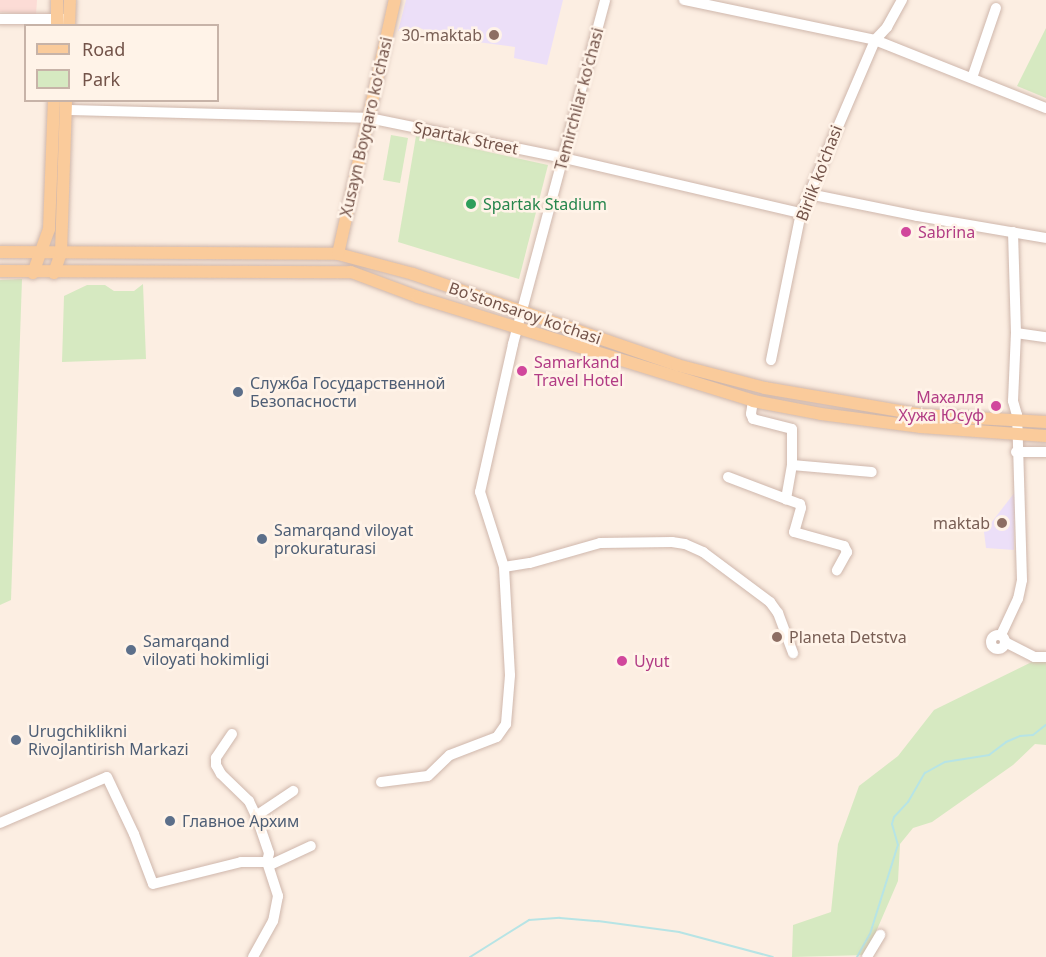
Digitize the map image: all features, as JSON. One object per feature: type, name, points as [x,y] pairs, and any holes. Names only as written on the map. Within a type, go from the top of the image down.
[{"type":"main road","points":[[57,0],[63,22]]},
{"type":"main road","points":[[63,22],[70,0]]},
{"type":"main road","name":"Xusayn Boyqaro ko'chasi","points":[[338,255],[395,0]]},
{"type":"main road","points":[[33,273],[49,229],[54,102]]},
{"type":"main road","points":[[54,273],[61,253],[65,105]]},
{"type":"main road","name":"Bo'stonsaroy ko'chasi","points":[[0,252],[338,255],[403,271],[524,308],[677,365],[765,388],[923,415],[1046,422]]},
{"type":"main road","name":"Bo'stonsaroy ko'chasi","points":[[0,271],[54,273],[326,270],[351,272],[418,297],[753,401],[821,414],[921,427],[1046,436]]},
{"type":"street","name":"Temirchilar ko'chasi","points":[[381,782],[428,776],[450,755],[497,737],[503,731],[510,675],[504,567],[480,492],[518,327],[605,0]]},
{"type":"street","points":[[684,0],[875,40],[1046,108]]},
{"type":"street","name":"Birlik ko'chasi","points":[[771,360],[801,213],[875,40],[887,27],[902,0]]},
{"type":"street","points":[[972,78],[996,8]]},
{"type":"street","points":[[0,19],[63,22]]},
{"type":"street","name":"Spartak Street","points":[[65,105],[276,117],[369,118],[564,158],[801,213]]},
{"type":"street","points":[[808,194],[917,216],[1046,238]]},
{"type":"street","points":[[1013,232],[1016,333],[1013,401],[1017,421],[1016,452],[1022,580],[1018,599],[1003,639],[1034,657],[1046,657]]},
{"type":"street","points":[[1016,333],[1046,337]]},
{"type":"street","points":[[753,401],[751,414],[753,419],[792,429],[792,465],[786,499]]},
{"type":"street","points":[[1016,452],[1046,452]]},
{"type":"street","points":[[792,465],[872,472]]},
{"type":"street","points":[[728,477],[801,506],[795,534],[846,548],[837,570]]},
{"type":"street","points":[[504,567],[530,563],[600,543],[672,542],[685,544],[703,552],[770,602],[778,613],[793,653]]},
{"type":"street","points":[[232,734],[216,758],[216,765],[221,774],[249,801],[269,853],[269,864],[278,896],[273,921],[253,957]]},
{"type":"street","points":[[0,823],[107,777],[134,834],[153,884],[241,862],[269,864],[311,846]]},
{"type":"street","points":[[256,816],[293,791]]},
{"type":"street","points":[[867,957],[880,935]]},
{"type":"shaded area","points":[[0,0],[37,0],[36,15],[0,12]]},
{"type":"shaded area","name":"30-maktab","points":[[406,0],[563,0],[547,65],[514,58],[515,47],[439,37],[418,27],[398,31]]},
{"type":"shaded area","name":"maktab","points":[[1015,492],[1014,550],[986,548],[984,532]]},
{"type":"green space","points":[[1046,28],[1046,98],[1017,86]]},
{"type":"green space","points":[[391,135],[408,138],[400,183],[383,180]]},
{"type":"green space","name":"Spartak Stadium","points":[[416,136],[548,165],[519,279],[398,242]]},
{"type":"green space","points":[[22,279],[11,600],[0,605],[0,280]]},
{"type":"green space","points":[[143,284],[146,359],[62,362],[64,296],[87,285],[105,285],[114,291],[134,291]]},
{"type":"green space","points":[[1046,655],[1046,745],[1035,744],[1013,765],[932,822],[913,828],[900,844],[898,881],[866,955],[792,957],[793,925],[831,912],[838,844],[859,786],[898,756],[934,710]]},
{"type":"waterway","points":[[857,957],[870,934],[898,845],[892,824],[894,817],[908,802],[925,773],[945,762],[989,755],[1006,742],[1020,736],[1033,735],[1046,725]]},
{"type":"waterway","points":[[470,957],[529,920],[560,918],[679,932],[773,957]]},
{"type":"place","name":"30-maktab","points":[[494,35]]},
{"type":"place","name":"Spartak Stadium","points":[[471,204]]},
{"type":"place","name":"Sabrina","points":[[906,232]]},
{"type":"place","name":"Samarkand Travel Hotel","points":[[522,371]]},
{"type":"place","name":"Служба Государственной Безопасности","points":[[238,392]]},
{"type":"place","name":"Махалля Хужа Юсуф","points":[[996,406]]},
{"type":"place","name":"maktab","points":[[1002,523]]},
{"type":"place","name":"Samarqand viloyat prokuraturasi","points":[[262,539]]},
{"type":"place","name":"Planeta Detstva","points":[[777,637]]},
{"type":"place","name":"Samarqand viloyati hokimligi","points":[[131,650]]},
{"type":"place","name":"Uyut","points":[[622,661]]},
{"type":"place","name":"Urugchiklikni Rivojlantirish Markazi","points":[[16,740]]},
{"type":"place","name":"Главное Архим","points":[[170,821]]}]
